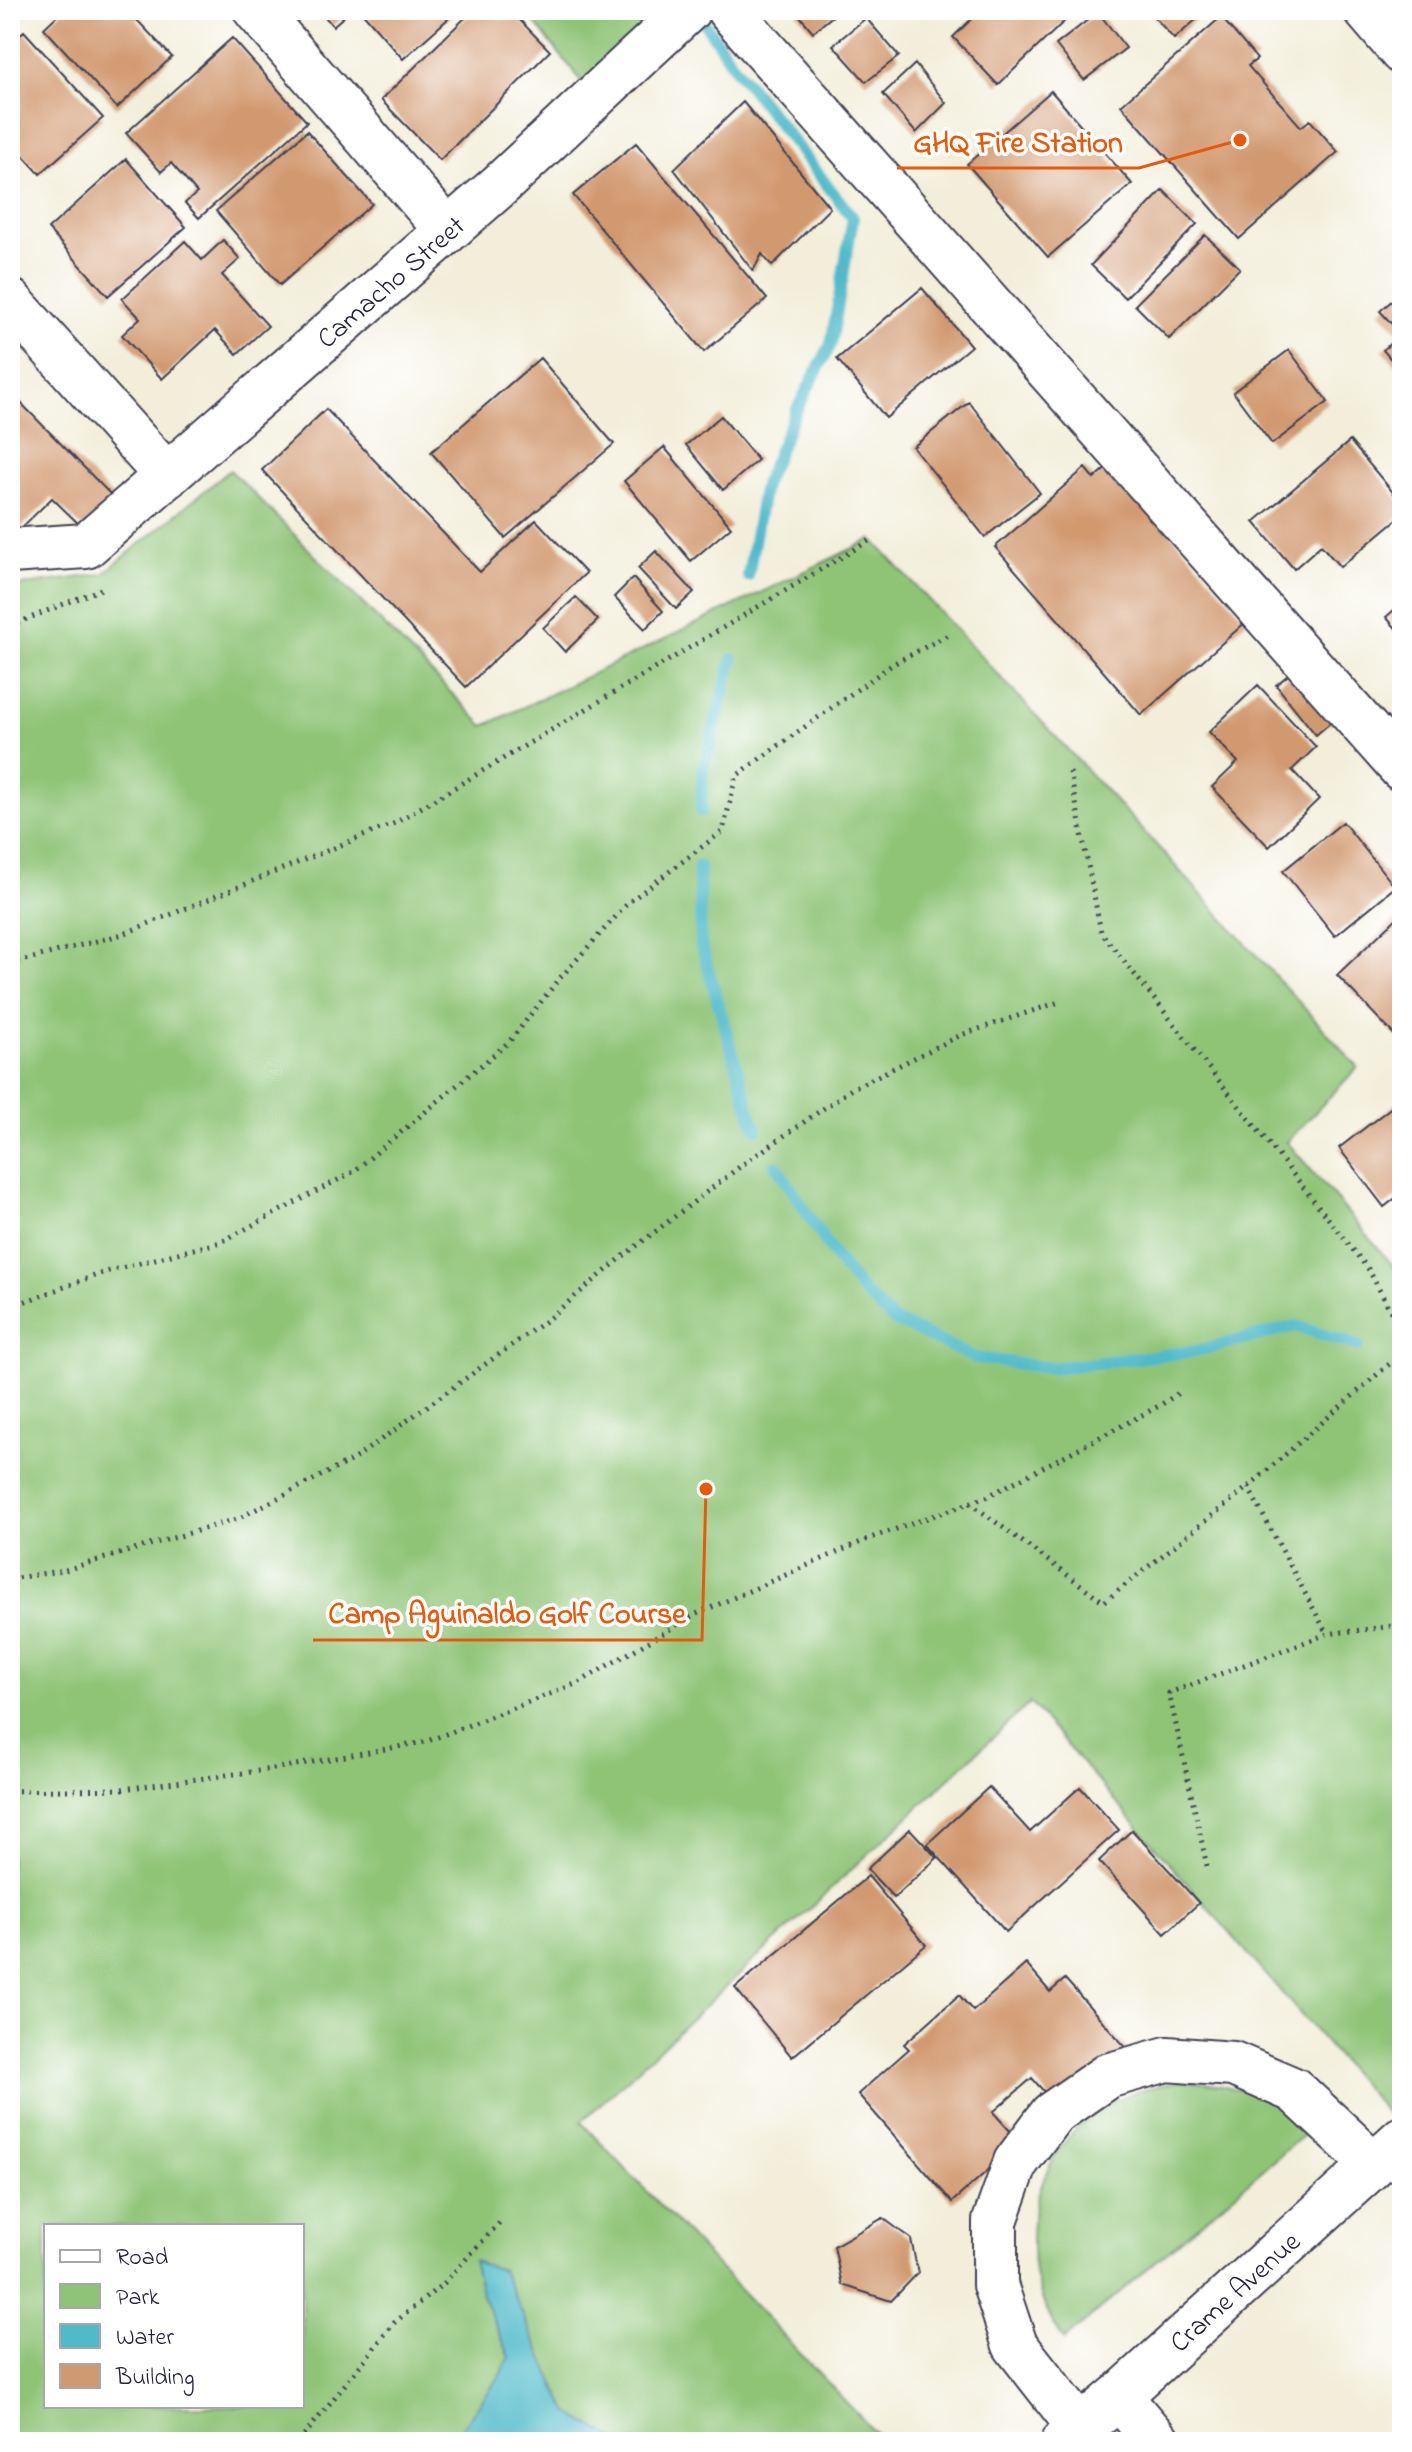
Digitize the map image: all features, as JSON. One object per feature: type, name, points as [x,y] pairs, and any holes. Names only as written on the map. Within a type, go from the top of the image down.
[{"type":"street","points":[[256,10],[447,230]]},
{"type":"street","points":[[729,10],[1402,769]]},
{"type":"street","points":[[1366,10],[1402,52]]},
{"type":"street","name":"Camacho Street","points":[[10,551],[86,546],[499,186],[685,12]]},
{"type":"street","points":[[10,301],[167,476]]},
{"type":"street","points":[[1072,2435],[1015,2345],[995,2285],[995,2221],[1016,2162],[1052,2114],[1107,2076],[1167,2059],[1233,2064],[1294,2090],[1388,2152]]},
{"type":"street","name":"Crame Avenue","points":[[1072,2435],[1388,2152]]},
{"type":"street","points":[[1119,2396],[1158,2442]]},
{"type":"path","points":[[10,964],[123,934],[395,823],[872,539]]},
{"type":"path","points":[[10,626],[101,589]]},
{"type":"path","points":[[10,1307],[105,1272],[221,1242],[353,1172],[509,1042],[560,978],[629,902],[723,831],[736,776],[893,664],[948,635]]},
{"type":"path","points":[[1070,772],[1101,932],[1369,1270],[1402,1333]]},
{"type":"path","points":[[10,1579],[65,1570],[237,1519],[354,1459],[548,1319],[626,1254],[742,1165],[853,1088],[961,1035],[1059,1002]]},
{"type":"path","points":[[969,1503],[1104,1602],[1248,1487],[1402,1353]]},
{"type":"path","points":[[10,1791],[122,1789],[273,1769],[425,1742],[578,1683],[694,1615],[868,1539],[986,1497],[1180,1392]]},
{"type":"path","points":[[1248,1487],[1327,1634]]},
{"type":"path","points":[[1207,1866],[1169,1693],[1327,1634],[1402,1625]]},
{"type":"path","points":[[299,2442],[394,2323],[444,2283],[501,2221]]},
{"type":"green space","points":[[524,10],[665,10],[584,84]]},
{"type":"green space","points":[[230,470],[484,726],[872,539],[1358,1067],[1287,1142],[1402,1276],[1402,2118],[1396,2124],[1030,1703],[581,2122],[884,2442],[10,2442],[10,587],[103,574]]},
{"type":"green space","points":[[1180,2081],[1218,2085],[1250,2093],[1279,2107],[1309,2130],[1064,2340],[1047,2310],[1036,2278],[1032,2245],[1034,2211],[1044,2179],[1059,2150],[1081,2124],[1110,2103],[1135,2092]]},
{"type":"water","points":[[473,2261],[502,2270],[568,2412],[620,2442],[451,2442],[496,2382],[510,2357],[482,2295]]},
{"type":"building","points":[[63,10],[148,10],[137,20],[172,57],[117,108],[44,28]]},
{"type":"building","points":[[319,10],[351,10],[333,26]]},
{"type":"building","points":[[360,10],[458,10],[403,59]]},
{"type":"building","points":[[473,10],[510,10],[550,51],[440,160],[381,100]]},
{"type":"building","points":[[795,10],[840,10],[813,32]]},
{"type":"building","points":[[981,10],[1076,10],[998,85],[953,37]]},
{"type":"building","points":[[1148,10],[1207,10],[1174,39]]},
{"type":"building","points":[[1098,12],[1126,48],[1084,80],[1056,45]]},
{"type":"building","points":[[1221,17],[1257,59],[1248,66],[1301,127],[1310,120],[1338,152],[1239,239],[1121,105]]},
{"type":"building","points":[[866,18],[899,56],[866,82],[833,45]]},
{"type":"building","points":[[24,31],[103,118],[40,174],[10,141],[10,44]]},
{"type":"building","points":[[232,38],[307,122],[199,218],[185,203],[197,193],[171,163],[161,172],[126,133]]},
{"type":"building","points":[[915,64],[946,103],[916,133],[883,94]]},
{"type":"building","points":[[1051,91],[1132,184],[1048,257],[967,164]]},
{"type":"building","points":[[743,102],[830,208],[772,266],[762,254],[753,271],[674,169]]},
{"type":"building","points":[[307,131],[372,204],[280,285],[216,211]]},
{"type":"building","points":[[636,143],[767,299],[704,352],[573,195]]},
{"type":"building","points":[[126,159],[186,227],[108,296],[48,229]]},
{"type":"building","points":[[1163,190],[1197,224],[1125,298],[1091,265]]},
{"type":"building","points":[[1205,235],[1240,268],[1169,339],[1135,305]]},
{"type":"building","points":[[223,240],[240,259],[222,275],[268,326],[237,354],[215,330],[162,379],[122,335],[140,318],[122,299],[185,241],[202,260]]},
{"type":"building","points":[[922,288],[971,346],[886,418],[837,359]]},
{"type":"building","points":[[1402,292],[1402,372],[1383,350],[1401,334],[1380,311]]},
{"type":"building","points":[[1289,350],[1328,402],[1272,444],[1233,392]]},
{"type":"building","points":[[540,358],[614,444],[505,538],[431,452]]},
{"type":"building","points":[[14,396],[115,499],[84,529],[52,498],[10,539],[10,400]]},
{"type":"building","points":[[969,402],[1040,493],[985,537],[913,447]]},
{"type":"building","points":[[326,409],[480,572],[536,520],[586,573],[466,687],[262,470]]},
{"type":"building","points":[[721,416],[758,460],[723,490],[686,445]]},
{"type":"building","points":[[1350,441],[1402,503],[1402,515],[1340,567],[1321,545],[1294,569],[1254,522]]},
{"type":"building","points":[[664,447],[731,527],[691,561],[624,481]]},
{"type":"building","points":[[1111,464],[1247,621],[1141,715],[995,547],[1085,468],[1094,479]]},
{"type":"building","points":[[656,551],[694,592],[676,609],[638,568]]},
{"type":"building","points":[[633,578],[663,611],[645,629],[614,597]]},
{"type":"building","points":[[576,597],[598,620],[565,652],[543,628]]},
{"type":"building","points":[[1402,603],[1402,635],[1386,617]]},
{"type":"building","points":[[1298,667],[1338,716],[1316,735],[1276,685]]},
{"type":"building","points":[[1258,685],[1316,747],[1292,770],[1319,799],[1269,847],[1212,787],[1238,762],[1209,732]]},
{"type":"building","points":[[1343,822],[1395,887],[1335,936],[1283,871]]},
{"type":"building","points":[[1402,913],[1402,1043],[1337,975]]},
{"type":"building","points":[[1402,1099],[1402,1193],[1384,1207],[1339,1148]]},
{"type":"building","points":[[989,1787],[1030,1832],[1080,1787],[1119,1830],[1006,1932],[927,1844]]},
{"type":"building","points":[[910,1829],[937,1858],[894,1898],[867,1869]]},
{"type":"building","points":[[1132,1830],[1199,1903],[1165,1934],[1099,1861]]},
{"type":"building","points":[[868,1876],[926,1945],[792,2057],[735,1988]]},
{"type":"building","points":[[1026,1964],[1050,1992],[1065,1979],[1137,2060],[1053,2102],[1032,2078],[993,2112],[1020,2142],[952,2202],[858,2094],[909,2049],[904,2044],[959,1995],[973,2011]]},
{"type":"building","points":[[883,2218],[911,2239],[918,2273],[891,2301],[842,2285],[834,2246]]},
{"type":"waterway","points":[[706,25],[733,65],[853,218],[831,344],[795,413],[764,485],[748,576]]},
{"type":"waterway","points":[[701,812],[703,771],[733,659]]},
{"type":"waterway","points":[[699,866],[701,944],[757,1129]]},
{"type":"waterway","points":[[776,1165],[836,1258],[863,1292],[893,1320],[975,1358],[1052,1368],[1197,1351],[1296,1326],[1358,1346]]},
{"type":"place","name":"GHQ Fire Station","points":[[1240,140]]},
{"type":"place","name":"Camp Aguinaldo Golf Course","points":[[706,1489]]}]
